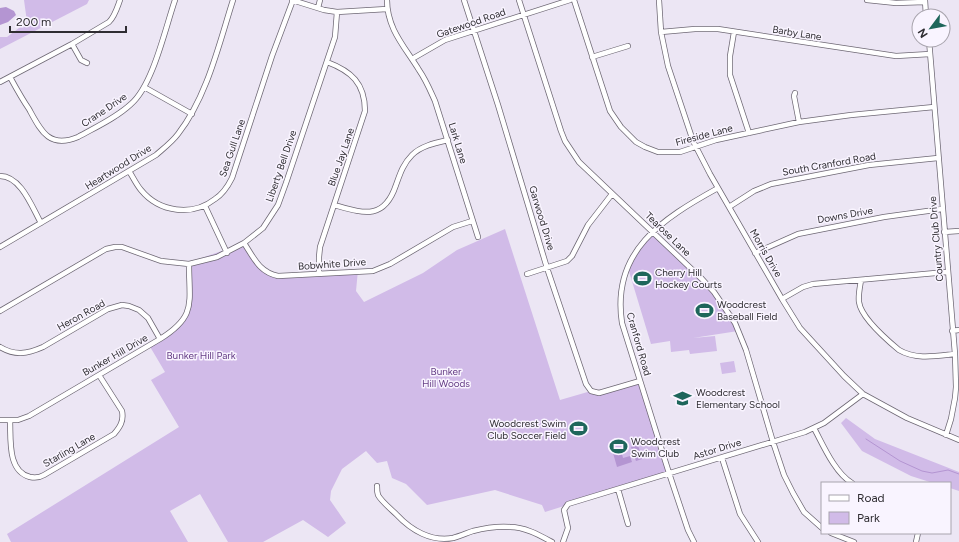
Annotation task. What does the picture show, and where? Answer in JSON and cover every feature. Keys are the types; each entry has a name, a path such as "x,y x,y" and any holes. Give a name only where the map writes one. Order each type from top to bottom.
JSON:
{"street":[{"path":"0,82 72,44 108,22 112,19 120,0"},
{"name":"Crane Drive","path":"10,77 41,130 50,138 63,141 78,137 132,104 152,72 175,0"},
{"name":"Heartwood Drive","path":"0,247 156,155 172,141 192,114 212,66 233,0"},
{"path":"293,0 337,12 387,9"},
{"name":"Sea Gull Lane","path":"130,171 140,189 151,199 164,207 180,211 194,210 205,206 216,199 232,178 272,56 293,0"},
{"path":"318,8 320,0"},
{"path":"387,0 387,9 394,32 412,59"},
{"name":"Garwood Drive","path":"464,0 547,268 585,383 593,392 601,393 640,381"},
{"name":"Tearose Lane","path":"519,0 565,141 579,162 653,231 714,292 735,323 746,350 784,475 804,512 821,527"},
{"name":"Gatewood Road","path":"412,59 445,40 570,0"},
{"name":"Fireside Lane","path":"574,0 610,111 621,127 636,142 658,152 680,152 696,148 716,140 799,122 851,115 934,107"},
{"name":"Morris Drive","path":"659,0 661,32 668,66 696,148 755,253 800,328 844,376 864,394 907,418 959,440"},
{"path":"867,0 896,3 925,1"},
{"name":"Liberty Bell Drive","path":"0,311 106,249 115,247 127,248 139,254 161,261 189,264 227,253 244,243 263,228 278,205 286,183 311,105 327,62 334,37 337,12"},
{"name":"Barby Lane","path":"661,32 695,29 718,29 896,56 930,54"},
{"path":"734,32 730,56 730,75 750,133"},
{"path":"72,44 81,60 87,63"},
{"path":"592,57 628,46"},
{"name":"Country Club Drive","path":"930,48 955,354 955,398 946,435"},
{"name":"Lark Lane","path":"412,59 428,85 448,140 478,237"},
{"name":"Blue Jay Lane","path":"320,274 320,247 357,139 365,111 362,90 356,80 344,70 327,62"},
{"path":"144,87 192,114"},
{"path":"795,93 794,96 799,122"},
{"path":"334,204 366,212 378,209 389,202 401,170 411,156 424,147 448,140"},
{"name":"South Cranford Road","path":"729,207 754,191 771,184 869,165 938,158"},
{"path":"0,176 10,178 22,189 41,223"},
{"name":"Cranford Road","path":"694,542 688,530 669,473 622,323 620,303 621,285 636,251 653,231 674,213 718,188"},
{"path":"527,274 566,261 572,256 588,225 612,194"},
{"path":"205,206 227,253"},
{"name":"Downs Drive","path":"755,253 798,234 877,219 942,209"},
{"name":"Bobwhite Drive","path":"244,243 261,269 267,273 284,277 373,271 390,264 453,227 472,221"},
{"path":"944,232 959,231"},
{"name":"Bunker Hill Drive","path":"0,420 18,420 29,416 178,327 187,314 190,306 189,264"},
{"path":"782,299 803,287 813,284 947,272"},
{"path":"861,280 858,298 862,312 899,350 904,353 918,356 955,354"},
{"name":"Heron Road","path":"0,347 18,354 32,352 108,309 122,305 139,310 148,318 160,339"},
{"path":"952,330 959,330"},
{"name":"Starling Lane","path":"10,420 13,459 18,470 25,475 36,478 44,475 114,434 120,428 123,416 122,411 99,375"},
{"name":"Astor Drive","path":"563,542 568,528 564,511 568,504 722,458 814,428 837,415 864,394"},
{"path":"814,428 838,469 843,476 851,482"},
{"path":"722,458 740,514 758,542"},
{"path":"376,486 378,495 398,516 413,529 425,536 436,539 452,538 490,527 511,527 521,528 552,542"},
{"path":"618,489 628,524"},
{"path":"834,534 854,542"}],"green space":[{"path":"24,0 89,0 87,4 0,49 0,37 7,37 27,22"},
{"path":"505,229 560,400 591,391 596,393 640,381 669,473 545,512 542,505 495,490 427,505 406,484 392,478 387,461 377,463 366,451 342,469 331,491 330,500 346,523 328,537 303,520 263,542 228,542 200,494 170,511 188,542 11,542 7,534 179,427 151,380 165,372 149,345 184,319 191,282 187,263 245,243 263,268 278,276 358,270 356,291 364,302 423,273 457,250"},
{"path":"653,231 714,292 738,331 693,338 715,336 717,351 690,354 689,350 671,352 670,341 651,344 628,268"},
{"path":"734,361 736,372 722,374 720,363"},
{"path":"846,418 875,439 959,472 959,491 951,488 951,482 930,482 911,476 862,451 841,423"}],"shaded area":[{"path":"6,7 14,11 16,15 8,22 0,25 0,8"},
{"path":"638,445 642,459 636,461 631,447"},
{"path":"621,450 623,458 630,456 632,462 617,467 613,453"}],"waterway":[{"path":"866,439 900,461 922,471 932,473 948,470 959,474"}],"place":[{"name":"Cherry Hill Hockey Courts","path":"642,278"},
{"name":"Woodcrest Baseball Field","path":"704,310"},
{"name":"Woodcrest Elementary School","path":"683,398"},
{"name":"Woodcrest Swim Club Soccer Field","path":"579,429"},
{"name":"Woodcrest Swim Club","path":"618,447"}],"park label":[{"name":"Bunker Hill Park","path":"201,355"},
{"name":"Bunker Hill Woods","path":"446,376"}]}
